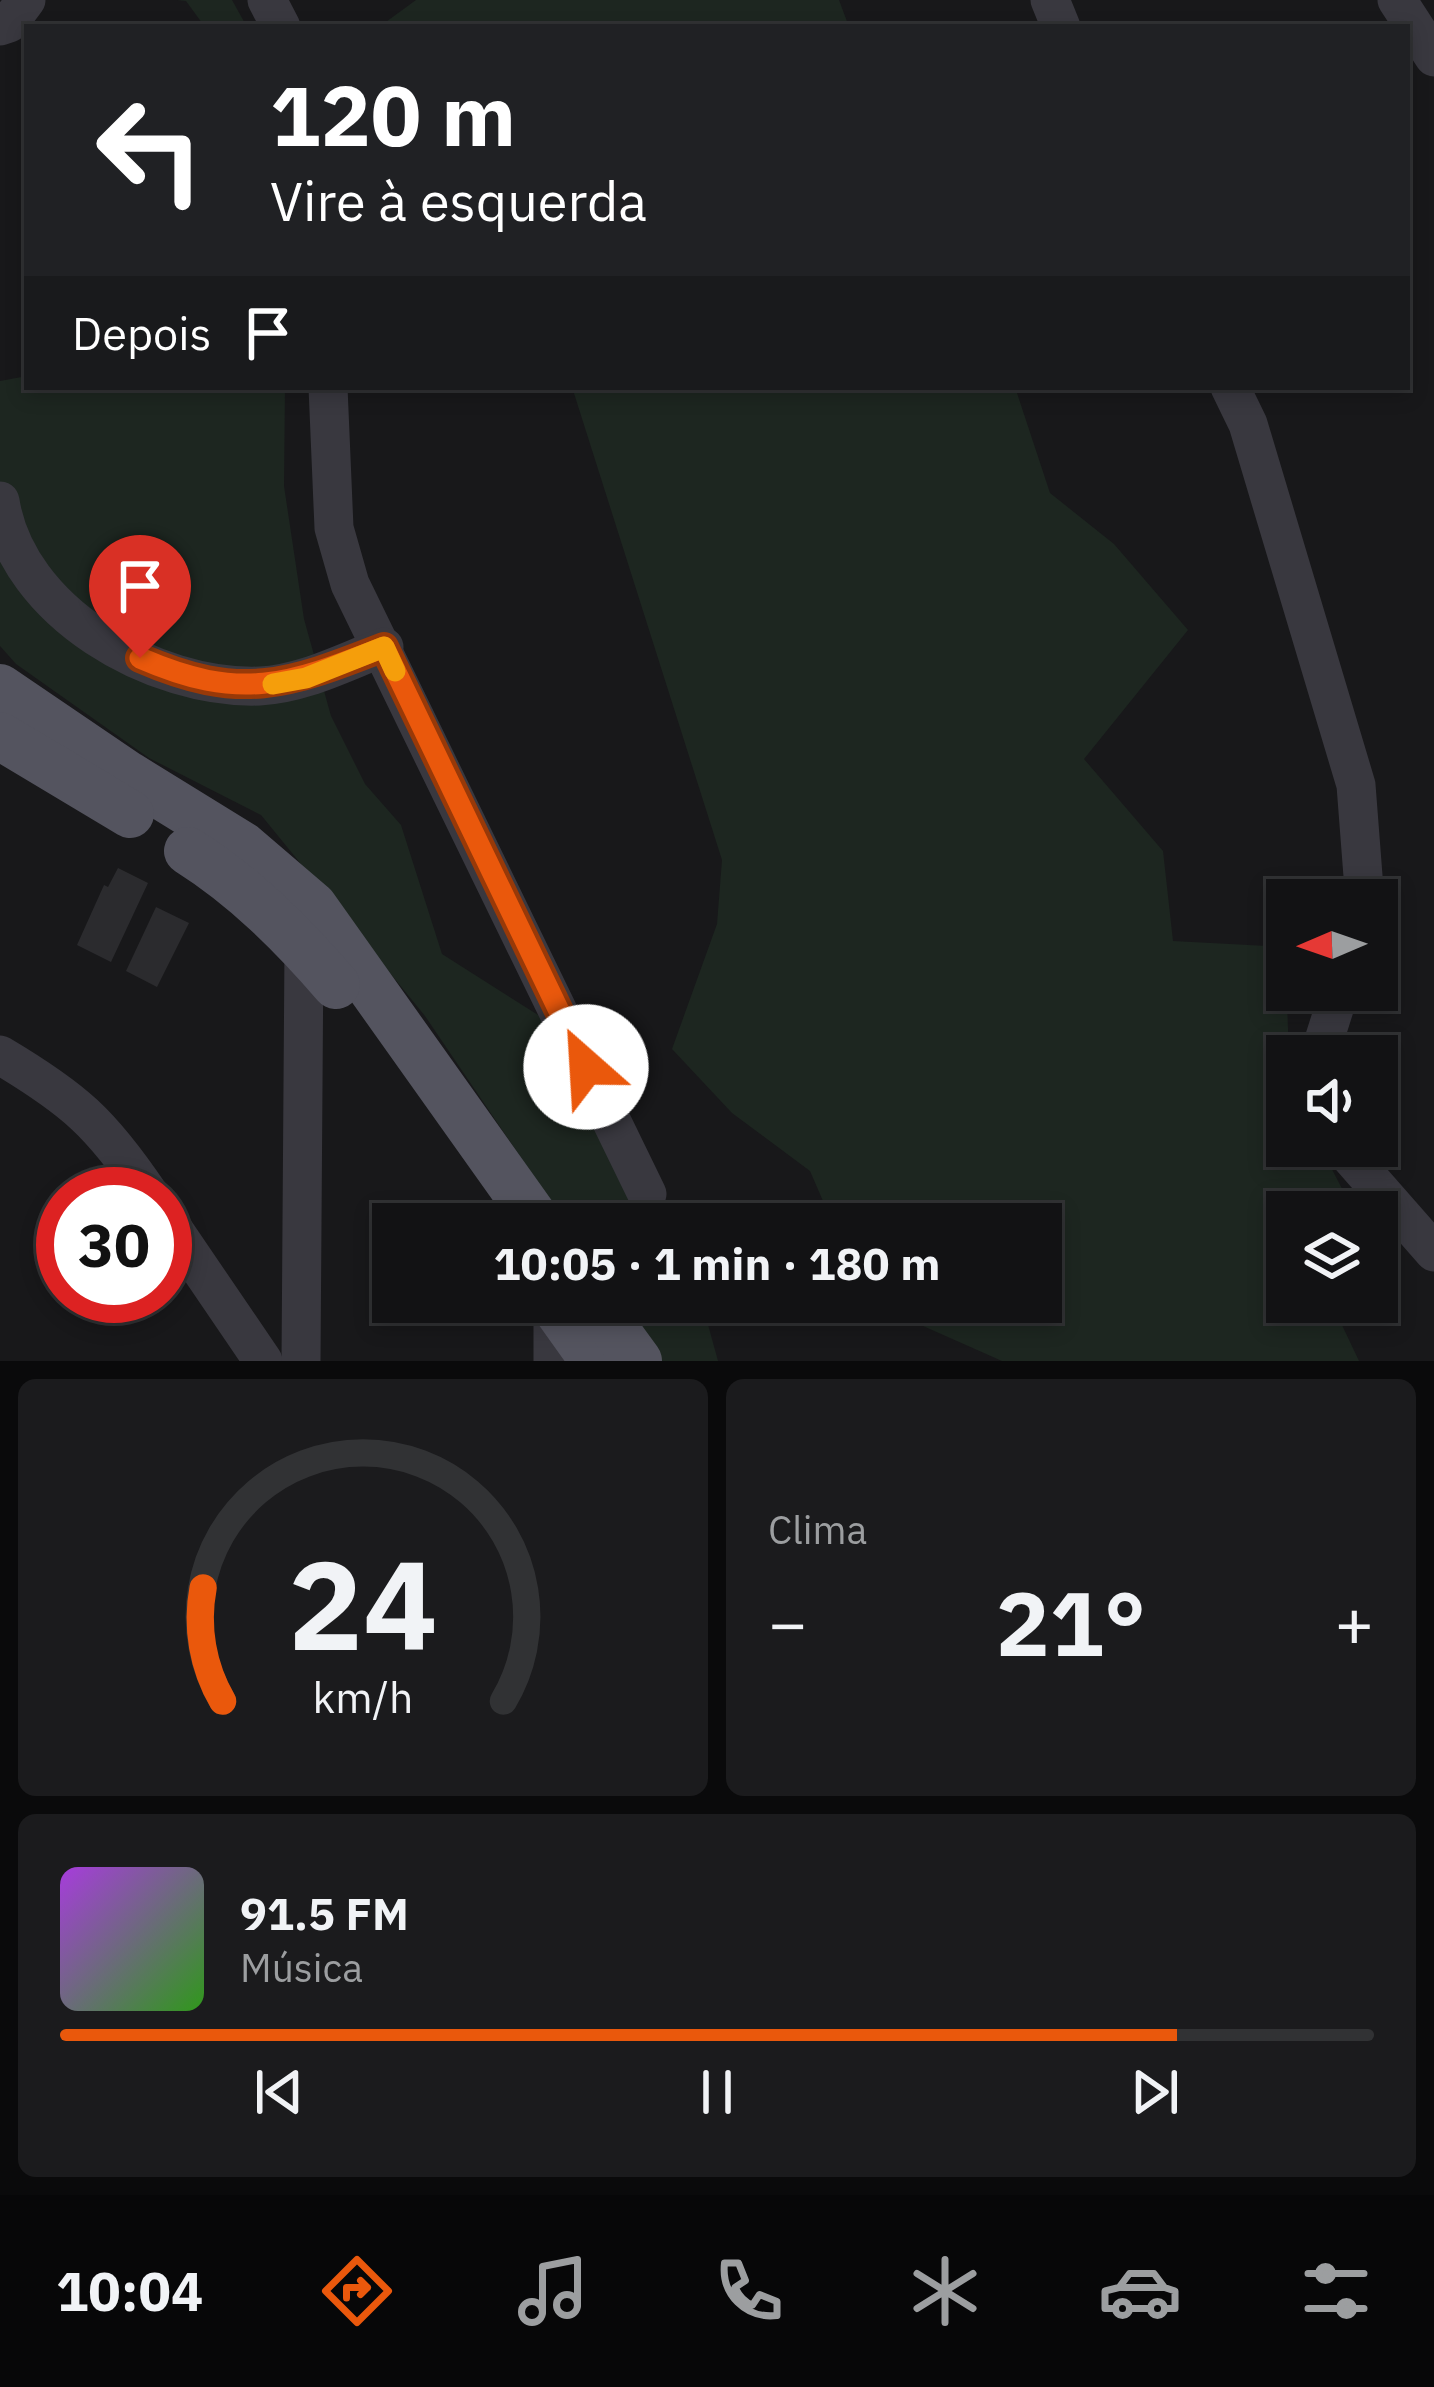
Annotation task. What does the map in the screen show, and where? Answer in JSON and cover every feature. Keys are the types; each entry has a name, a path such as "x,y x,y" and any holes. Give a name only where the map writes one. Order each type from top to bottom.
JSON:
{"main road":[{"path":"0,688 128,776 243,846 313,906 524,1203"},
{"path":"0,736 228,876 304,947 350,1000 485,1203"},
{"path":"568,1323 594,1361"},
{"path":"610,1323 638,1361"}],"street":[{"path":"0,26 9,23 26,0"},
{"path":"1397,0 1434,57"},
{"path":"328,390 334,528 350,584 647,1194"},
{"path":"1231,390 1248,424 1356,785 1363,879"},
{"path":"0,501 4,525 28,572 68,614 112,646 169,670 220,684 262,686 306,678 384,647"},
{"path":"301,1361 304,947"},
{"path":"0,1055 61,1091 110,1137 131,1167"},
{"path":"1359,1167 1434,1252"},
{"path":"192,1257 263,1361"},
{"path":"553,1323 554,1361"}],"shaded area":[{"path":"177,0 232,0 245,24 203,24 186,1"},
{"path":"416,0 839,0 848,24 383,24"},
{"path":"24,377 24,390 285,390 284,486 304,619 331,716 365,784 401,825 442,954 546,1020 644,1203 552,1203 425,1016 261,815 149,758 16,664 0,646 0,381"},
{"path":"573,390 1016,390 1050,493 1114,544 1188,630 1084,759 1163,851 1173,941 1266,946 1266,1011 1287,1011 1288,1035 1266,1035 1266,1167 1331,1167 1343,1191 1266,1191 1266,1323 1341,1323 1359,1361 1002,1361 916,1323 1062,1323 1062,1203 824,1203 810,1171 732,1113 672,1049 717,924 722,860"},
{"path":"633,1323 708,1323 718,1361 659,1361"}],"building":[{"path":"118,868 148,883 111,962 77,945 104,885 108,887"},
{"path":"156,907 189,923 157,987 126,971"}],"slow traffic":[{"path":"273,684 306,678 384,647 395,671"}],"route":[{"path":"140,658 220,684 262,686 306,678 384,647 586,1067"}]}
